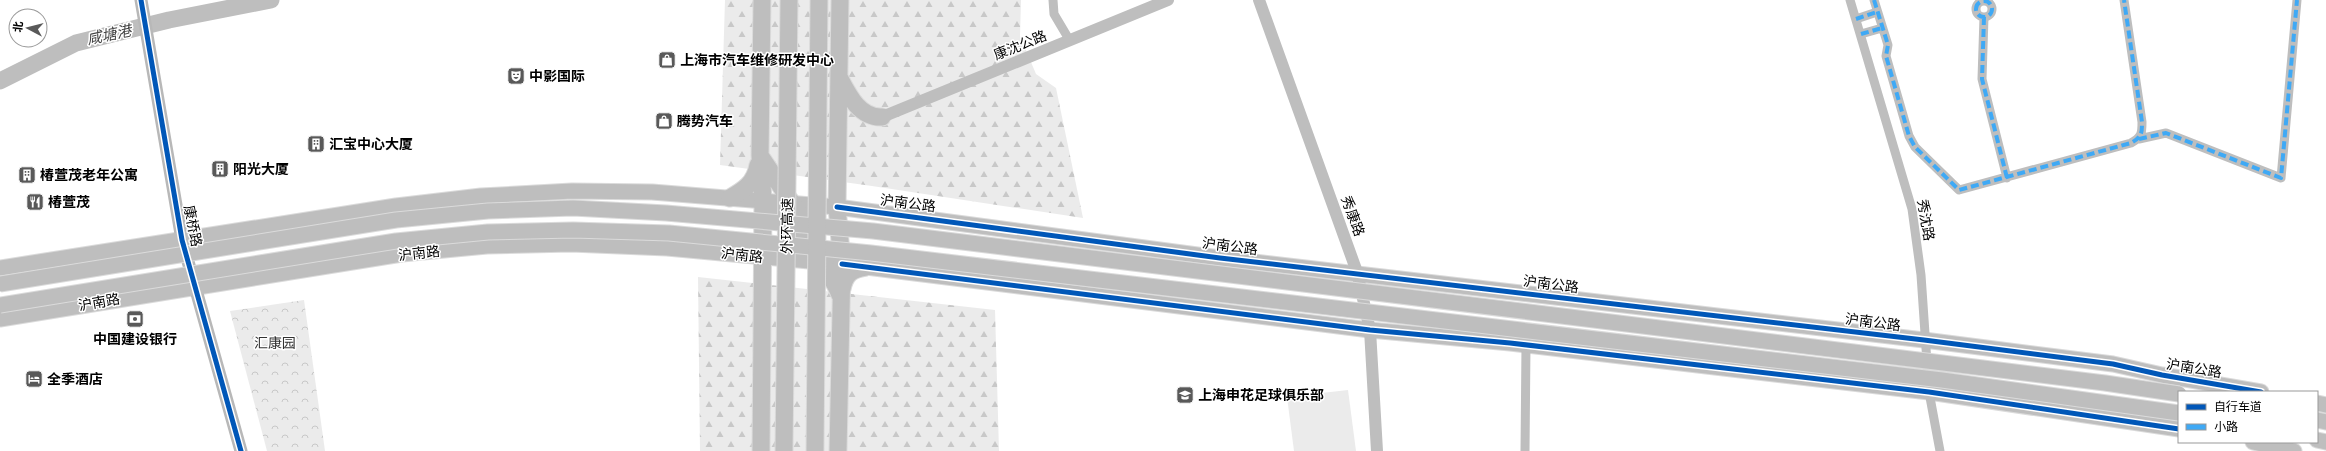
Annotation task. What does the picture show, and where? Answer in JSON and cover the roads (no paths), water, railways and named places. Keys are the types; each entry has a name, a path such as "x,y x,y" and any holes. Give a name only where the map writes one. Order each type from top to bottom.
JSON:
{"highway":[{"name":"外环高速","path":"784,451 789,0"},
{"path":"815,451 819,0"},
{"path":"838,451 840,297 842,264 837,207 840,0"},
{"path":"761,4 760,155 763,200 761,451"},
{"path":"839,77 850,96 859,107 874,118 882,117"},
{"path":"730,198 749,187 757,172 760,155"},
{"path":"760,155 814,235 828,252 842,264"},
{"path":"763,200 779,212 819,262 835,283 840,297"},
{"path":"840,297 846,276 851,271 866,268"}],"main road":[{"name":"康桥路","path":"141,0 182,240 241,451"},
{"path":"0,268 396,206 481,196 594,191 652,192 791,202 837,207"},
{"name":"沪南公路","path":"837,207 989,225 1220,258 1357,272 2113,364 2162,375 2255,391"},
{"path":"0,284 396,220 488,211 574,208 666,213 873,231 2105,383 2178,394"},
{"path":"0,305 396,241 488,232 573,230 669,233 879,254 1791,362 1950,381 2178,413"},
{"name":"沪南路","path":"0,319 194,286 402,254 486,246 571,244 667,248 842,264"},
{"path":"842,264 1370,330 1526,345 1929,392 2178,429"},
{"path":"2258,443 2294,451"}],"street":[{"path":"1056,0 1054,14 1070,41"},
{"name":"康沈公路","path":"882,117 1168,0"},
{"name":"秀康路","path":"1259,0 1357,272 1370,330 1377,451"},
{"name":"秀沈路","path":"1850,0 1912,209 1921,275 1924,340 1929,392 1940,451"},
{"path":"1874,0 1888,45 1886,56 1909,136 1915,147 1959,190 2131,143 2139,139 2166,133 2281,178 2297,0"},
{"path":"2124,0 2142,122 2142,134 2139,139"},
{"path":"1856,19 1877,12"},
{"path":"1984,17 1982,80 2007,178"},
{"path":"1861,34 1882,28"},
{"path":"1525,451 1526,345"}],"waterway":[{"name":"咸塘港","path":"0,81 76,43 169,20 271,0"}],"place":[{"name":"上海市汽车维修研发中心","path":"667,60"},
{"name":"中影国际","path":"516,76"},
{"name":"腾势汽车","path":"664,121"},
{"name":"汇宝中心大厦","path":"316,144"},
{"name":"阳光大厦","path":"220,169"},
{"name":"椿萱茂老年公寓","path":"27,175"},
{"name":"椿萱茂","path":"35,202"},
{"name":"中国建设银行","path":"135,319"},
{"name":"全季酒店","path":"34,379"},
{"name":"上海申花足球俱乐部","path":"1185,395"}],"park label":[{"name":"汇康园","path":"275,343"}]}
